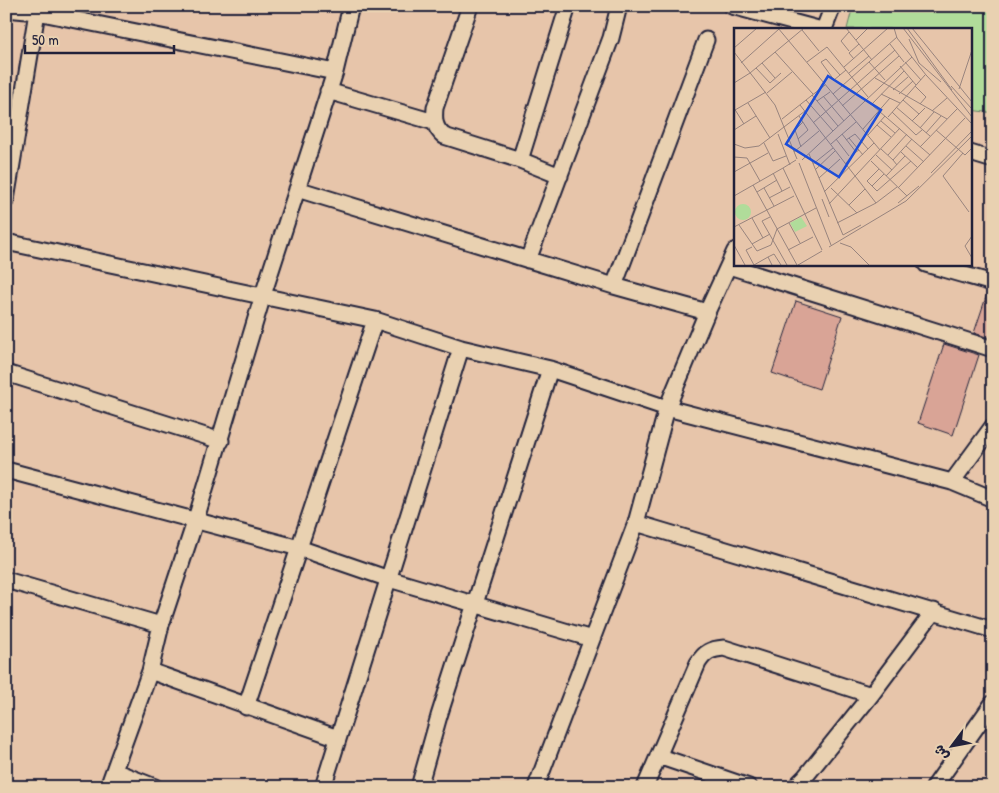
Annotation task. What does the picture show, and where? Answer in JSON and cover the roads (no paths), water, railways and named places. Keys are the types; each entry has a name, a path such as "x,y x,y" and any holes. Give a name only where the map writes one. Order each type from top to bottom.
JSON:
{"street":[{"path":"108,787 150,671 161,625 196,519 263,295 335,72 351,6"},
{"path":"470,6 435,108 434,122 438,130 444,136 520,160 560,176"},
{"path":"520,160 568,6"},
{"path":"528,260 611,38 619,6"},
{"path":"732,6 814,28"},
{"path":"824,28 833,6"},
{"path":"6,9 37,9 335,72"},
{"path":"6,200 11,146 37,9"},
{"path":"614,286 706,40"},
{"path":"328,91 434,122"},
{"path":"972,154 992,159"},
{"path":"297,189 614,286 707,312"},
{"path":"6,242 375,320 461,348 550,369 668,408 952,482 993,499"},
{"path":"536,787 636,523 668,408 707,312 734,253"},
{"path":"930,265 993,283"},
{"path":"729,266 993,349"},
{"path":"246,707 375,320"},
{"path":"323,787 461,348"},
{"path":"419,787 439,716 550,369"},
{"path":"6,372 220,441"},
{"path":"952,482 993,426"},
{"path":"6,470 196,519 299,548 388,579 475,603 592,639"},
{"path":"636,523 993,630"},
{"path":"6,580 161,625"},
{"path":"796,787 871,695 934,611"},
{"path":"645,787 698,663 704,654 710,650 724,648 871,695"},
{"path":"150,671 246,707 338,738"},
{"path":"934,787 993,703"},
{"path":"658,756 749,787"},
{"path":"114,771 155,787"}]}
